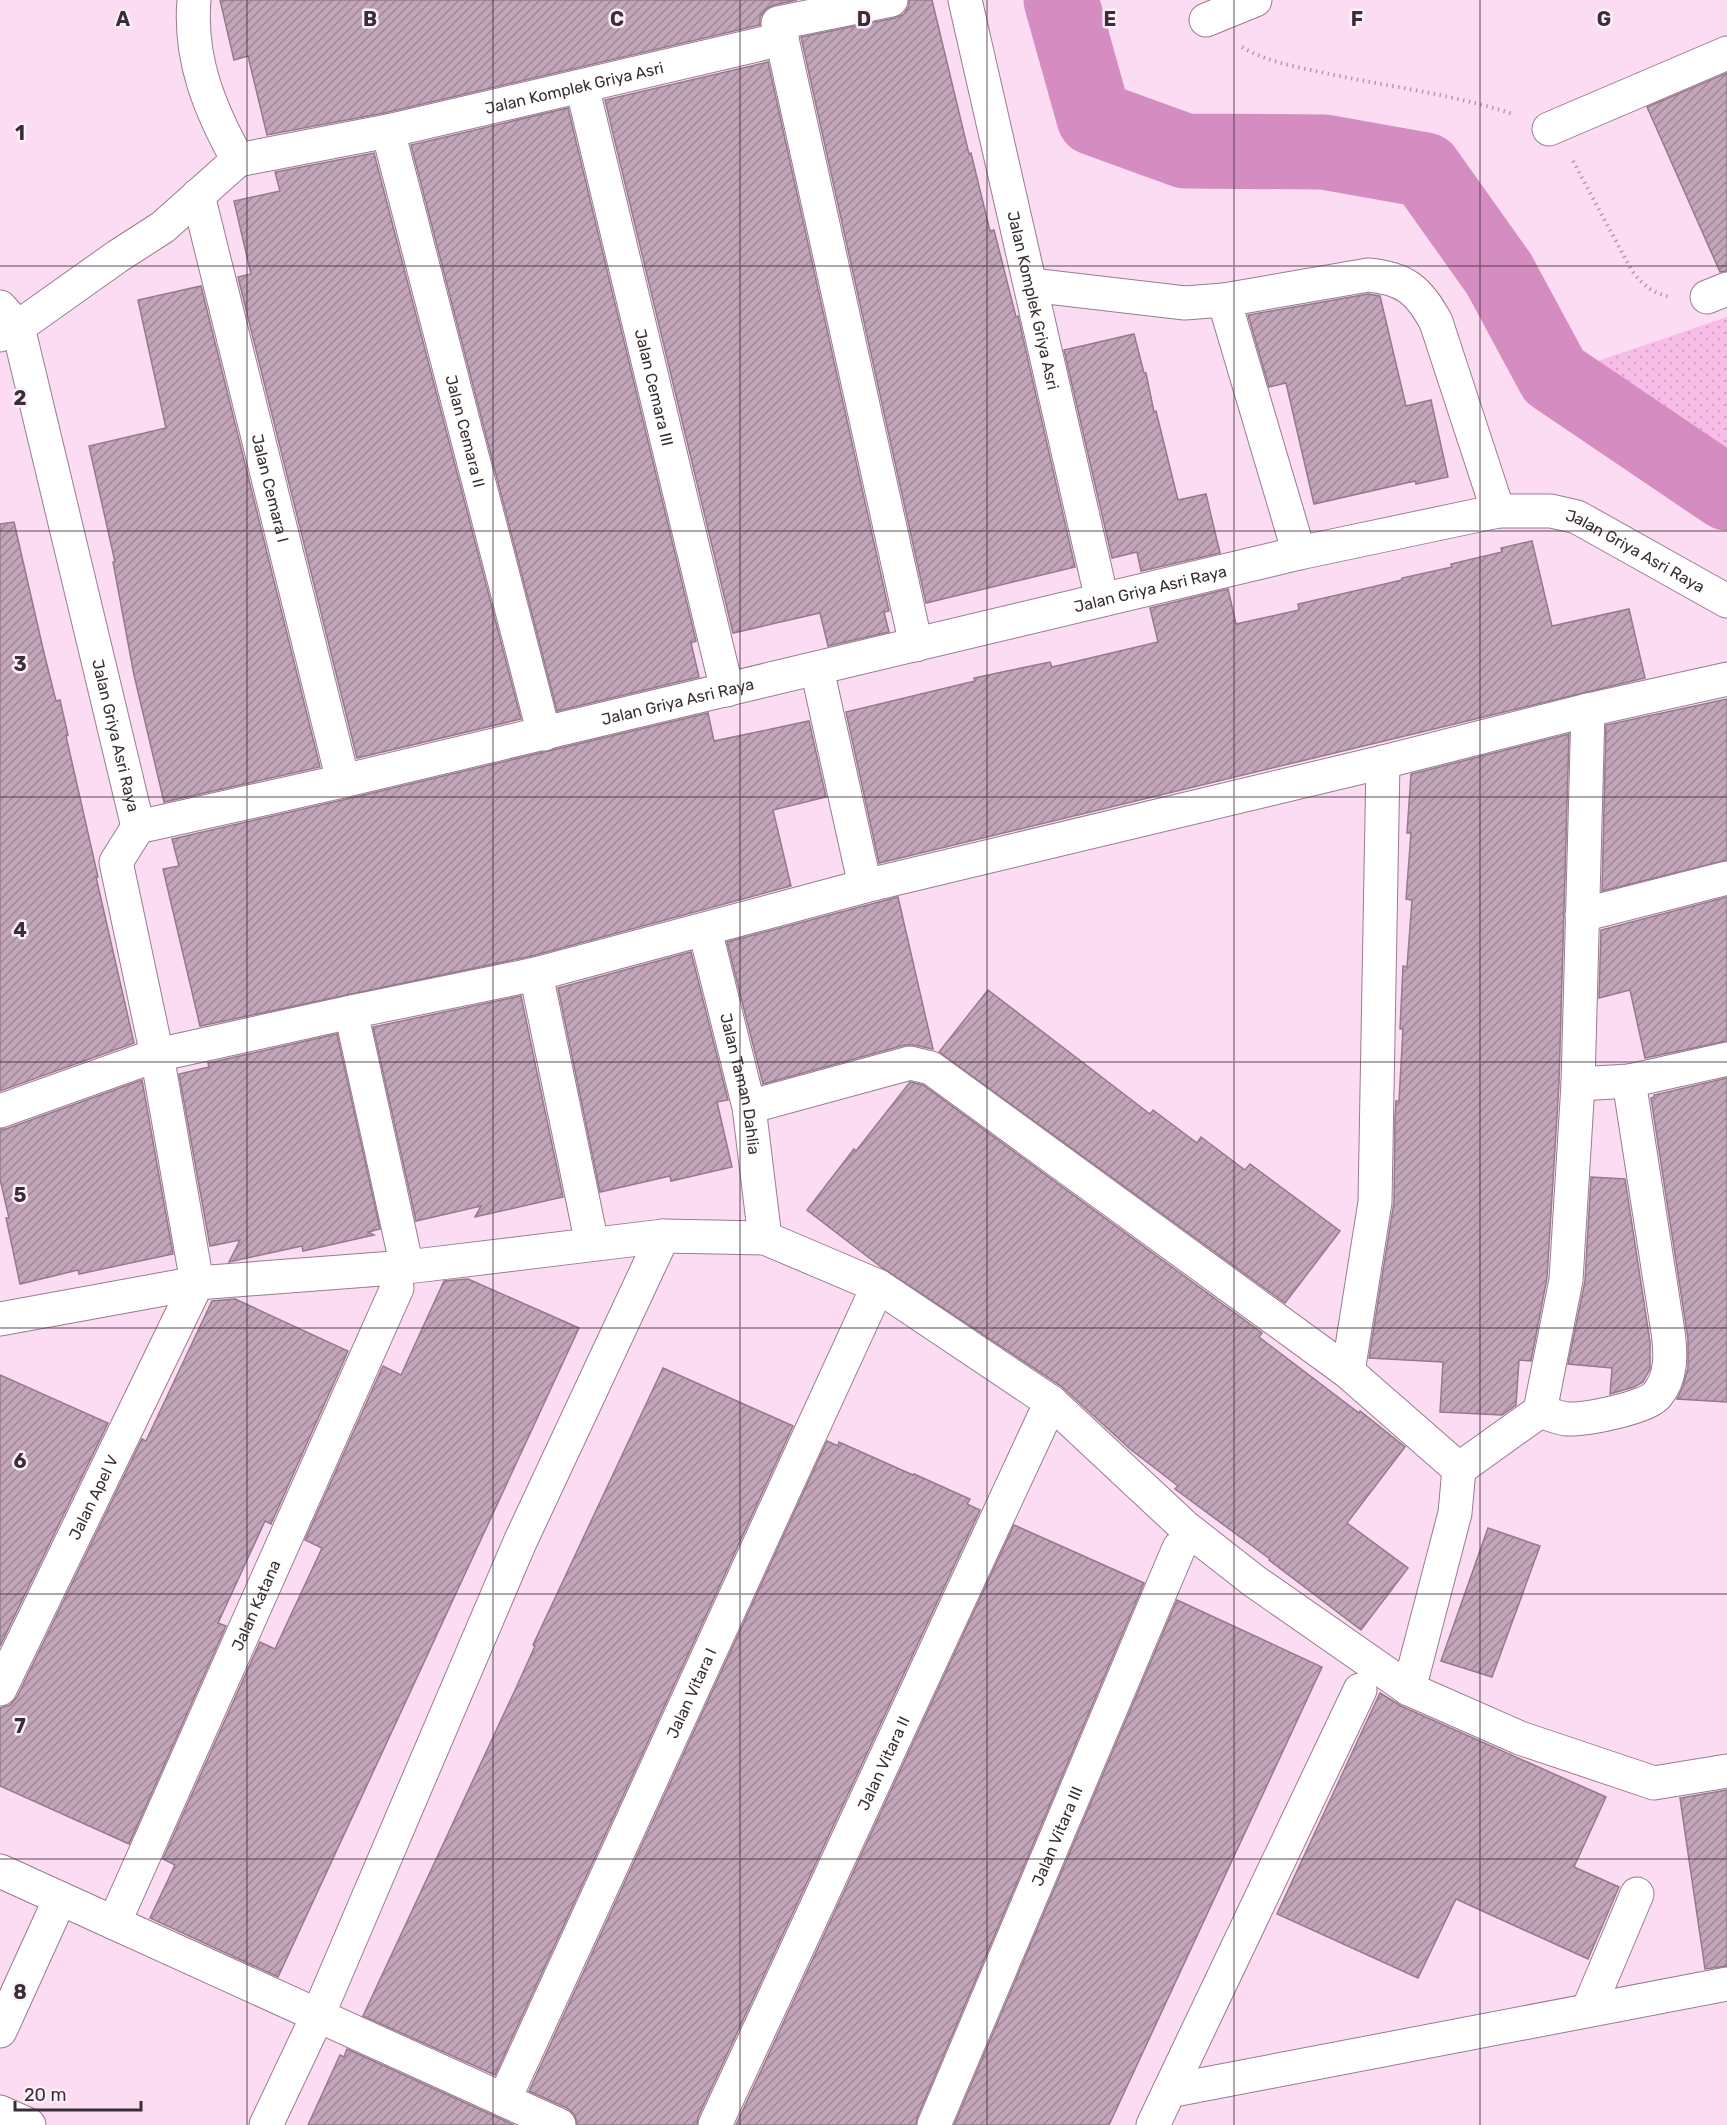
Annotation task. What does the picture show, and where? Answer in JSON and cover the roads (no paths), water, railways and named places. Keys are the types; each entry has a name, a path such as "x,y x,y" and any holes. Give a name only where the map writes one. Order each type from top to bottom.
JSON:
{"street":[{"path":"6,323 163,227 238,160 220,128 204,88 192,24 194,0"},
{"path":"891,0 778,23 916,645"},
{"name":"Jalan Komplek Griya Asri","path":"965,0 1102,600"},
{"path":"1206,20 1255,0"},
{"name":"Jalan Komplek Griya Asri","path":"238,160 388,131 782,39"},
{"path":"1549,129 1727,53"},
{"name":"Jalan Cemara III","path":"582,86 727,690"},
{"name":"Jalan Cemara II","path":"388,131 544,734"},
{"name":"Jalan Cemara I","path":"198,195 343,781"},
{"path":"1031,285 1185,303 1224,300 1368,275 1386,276 1398,280 1408,286 1428,308 1436,322 1498,511"},
{"path":"1224,300 1299,553"},
{"name":"Jalan Griya Asri Raya","path":"6,323 138,827 544,734 1299,553 1498,511 1551,511 1577,516 1727,601"},
{"path":"817,669 865,886"},
{"path":"0,1111 157,1055 536,974 865,886 1383,762 1588,710 1727,679"},
{"path":"1409,1689 1455,1513 1459,1469 1540,1411 1566,1280 1578,1084 1588,710"},
{"path":"1348,1372 1375,1202 1383,762"},
{"path":"138,827 116,862 157,1055 192,1294"},
{"path":"1582,915 1727,878"},
{"name":"Jalan Taman Dahlia","path":"705,930 749,1107 765,1238"},
{"path":"536,974 592,1244"},
{"path":"351,1012 402,1278"},
{"path":"1578,1084 1629,1081 1727,1059"},
{"path":"749,1107 910,1063 931,1068 1348,1372 1459,1469"},
{"path":"1540,1411 1568,1419 1624,1411 1645,1404 1656,1396 1670,1368 1668,1332 1629,1081"},
{"path":"267,2125 318,2015 520,1542 663,1236"},
{"path":"0,1319 192,1294 402,1278 592,1244 663,1236 765,1238 878,1286 1051,1402 1185,1527 1254,1581 1409,1689 1520,1738 1654,1783 1727,1771"},
{"name":"Jalan Katana","path":"114,1923 402,1278"},
{"name":"Jalan Vitara I","path":"504,2100 878,1286"},
{"name":"Jalan Apel V","path":"0,1689 192,1294"},
{"name":"Jalan Vitara II","path":"715,2125 1051,1402"},
{"name":"Jalan Vitara III","path":"934,2125 1179,1548"},
{"path":"1153,2125 1360,1690"},
{"path":"0,1871 560,2125"},
{"path":"1588,2010 1637,1894"},
{"path":"0,2031 60,1899"},
{"path":"1169,2091 1727,1984"},
{"path":"0,2112 29,2125"}],"waterway":[{"path":"1061,0 1094,118 1185,151 1324,152 1425,170 1499,274 1554,376 1727,493"}]}
